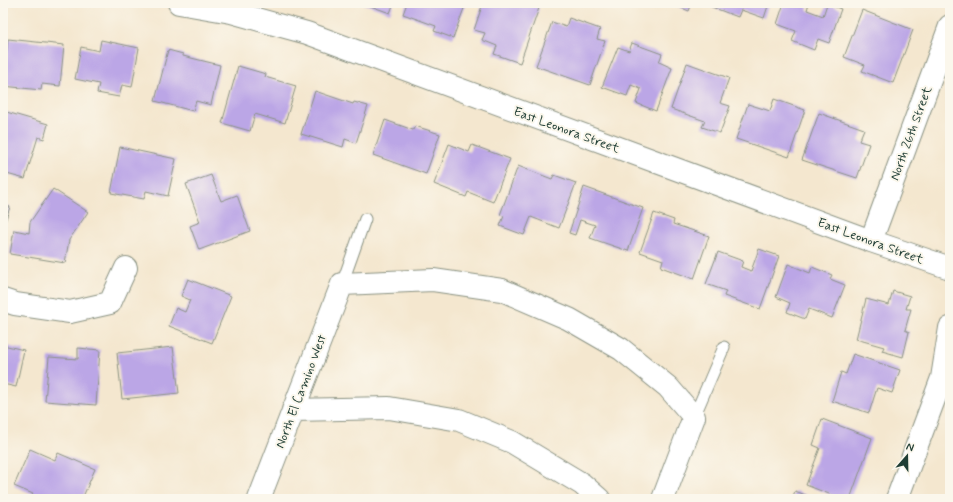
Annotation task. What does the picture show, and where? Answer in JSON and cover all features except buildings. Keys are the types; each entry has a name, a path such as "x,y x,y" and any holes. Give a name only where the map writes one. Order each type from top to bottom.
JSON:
{"street":[{"name":"East Leonora Street","path":"179,3 232,8 307,33 871,241 950,268"},
{"name":"North 26th Street","path":"871,241 950,26"},
{"path":"3,300 15,304 70,312 110,303 126,268"},
{"path":"342,284 434,280 502,290 569,319 621,348 668,387 694,417 664,499"},
{"name":"North El Camino West","path":"258,499 342,284"},
{"path":"897,499 942,378 950,328"},
{"path":"293,410 389,408 459,420 512,442 582,484 599,499"}],"lane":[{"path":"342,284 365,219"},
{"path":"694,417 724,347"}]}
